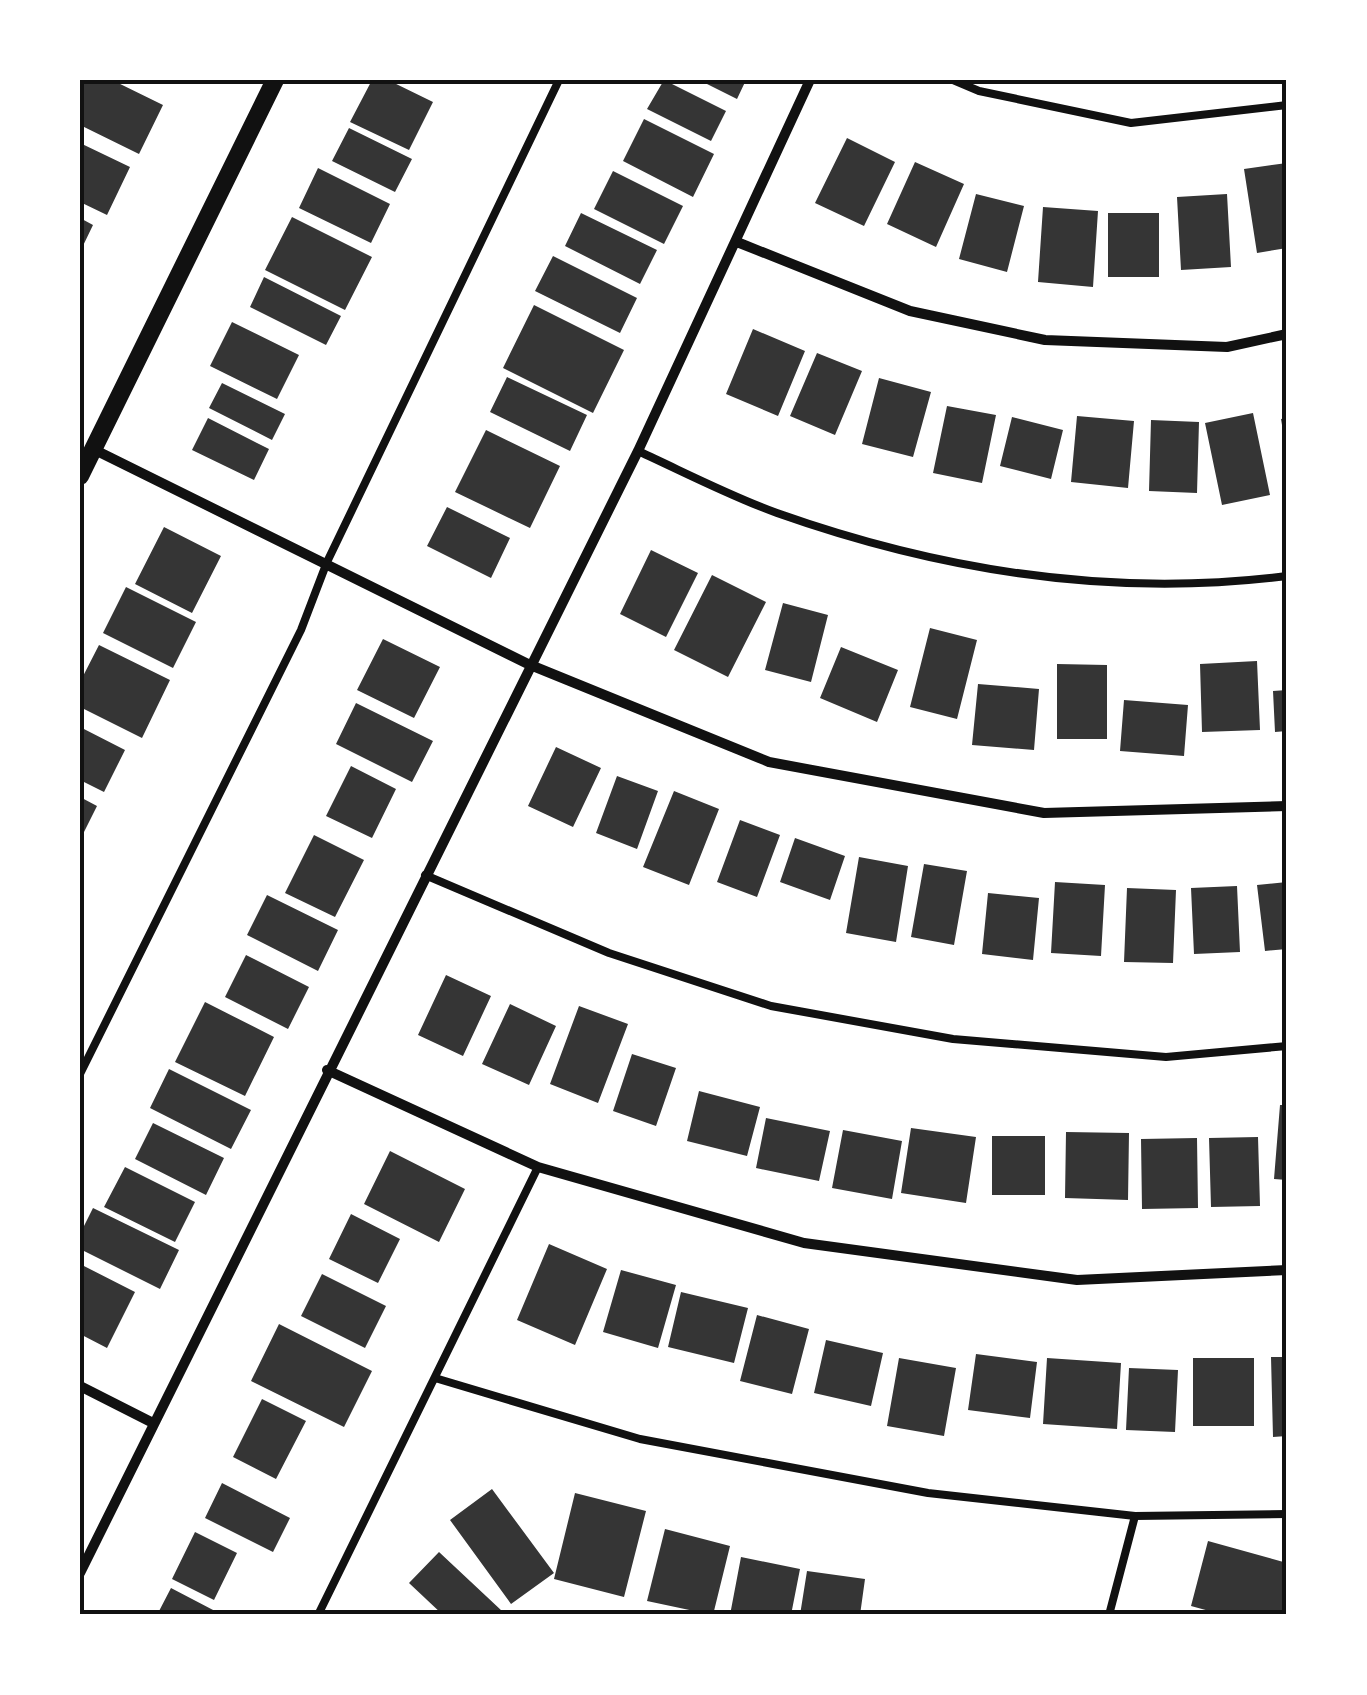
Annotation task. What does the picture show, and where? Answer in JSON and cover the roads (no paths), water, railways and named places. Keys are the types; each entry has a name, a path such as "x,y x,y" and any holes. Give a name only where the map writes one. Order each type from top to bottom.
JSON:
{"street":[{"path":"80,476 274,80"},
{"path":"80,1573 528,664 638,451 810,80"},
{"path":"737,242 910,311 1044,340 1227,347 1287,334"},
{"path":"93,449 528,664 769,762 1044,813 1287,806"},
{"path":"327,1070 538,1167 804,1243 1077,1280 1287,1270"},
{"path":"80,1386 153,1423"}],"lane":[{"path":"80,1074 302,630 327,562 560,80"},
{"path":"954,80 979,90 1131,124 1287,106"},
{"path":"638,451 775,512 908,554 1052,580 1219,584 1287,576"},
{"path":"425,875 608,953 771,1006 953,1039 1146,1055 1287,1046"},
{"path":"318,1615 538,1167"},
{"path":"435,1378 640,1439 928,1493 1135,1516 1287,1514"},
{"path":"1109,1615 1135,1516"}]}
